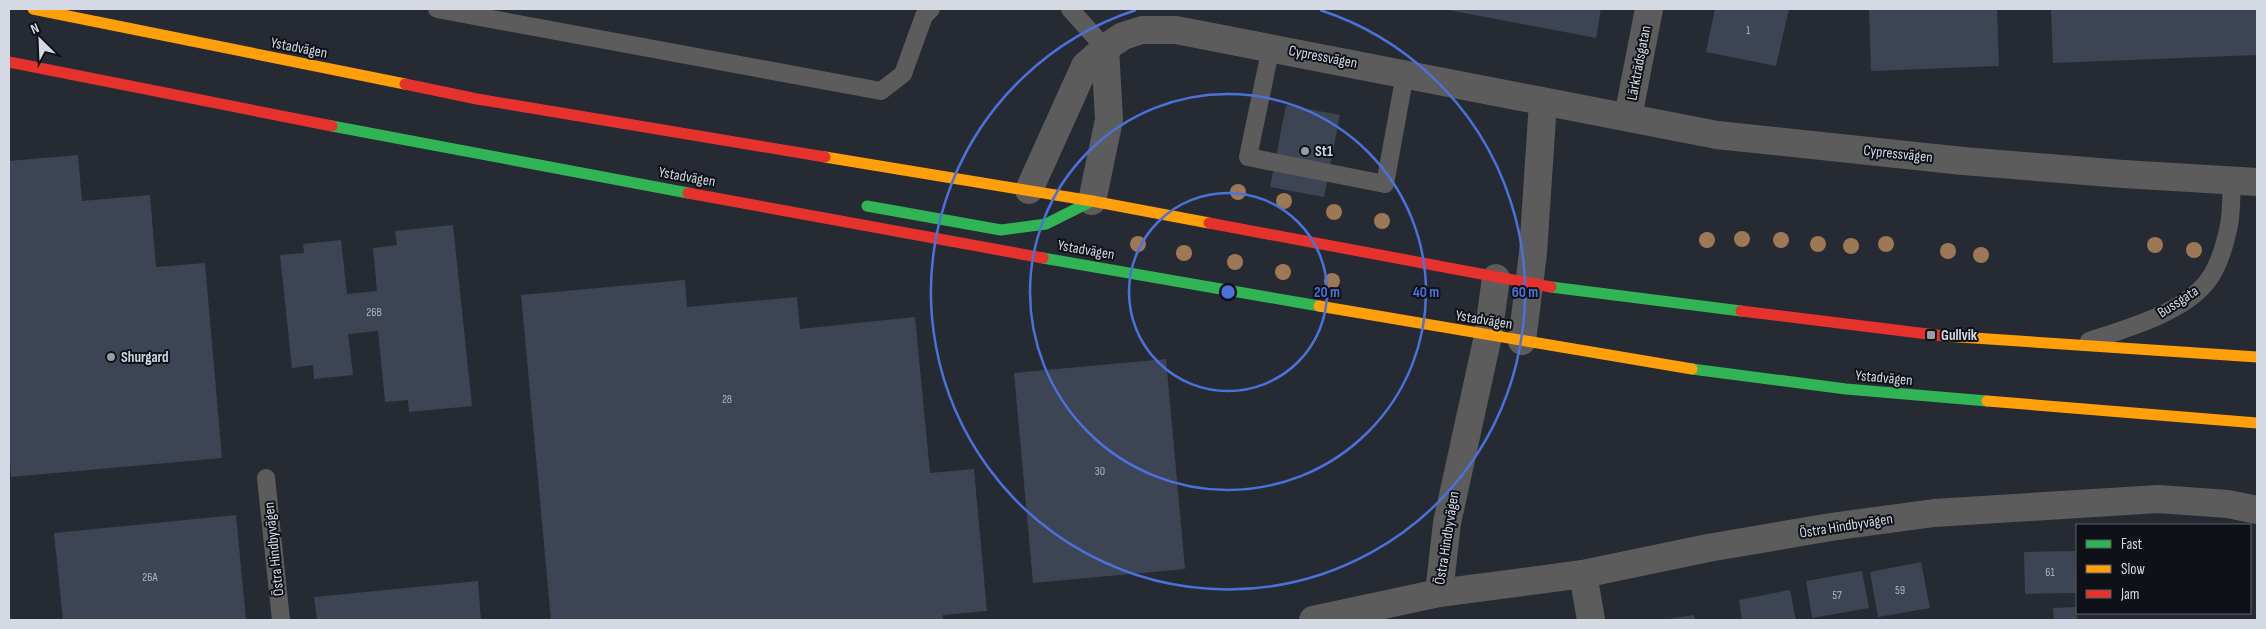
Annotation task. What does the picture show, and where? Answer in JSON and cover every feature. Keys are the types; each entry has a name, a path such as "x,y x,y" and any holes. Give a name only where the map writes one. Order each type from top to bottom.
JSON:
{"main road":[{"name":"Ystadvägen","path":"33,9 477,99 1092,201 1530,284 1931,335 2257,357"},
{"name":"Ystadvägen","path":"9,62 448,148 1063,261 1488,336 1742,377 1846,389 2153,416 2257,423"},
{"name":"Ystadvägen","path":"448,148 584,162"},
{"name":"Ystadvägen","path":"853,203 1001,230 1046,224 1092,201"}],"street":[{"name":"Lärkträdsgatan","path":"1628,117 1649,9"},
{"name":"Cypressvägen","path":"1029,190 1085,66 1123,36 1142,30 1176,30 1271,47 1717,135 1963,161 2123,174 2245,181"},
{"path":"1092,201 1109,120 1106,48"},
{"path":"1522,341 1530,284 1543,102"},
{"name":"Östra Hindbyvägen","path":"1439,593 1447,523 1488,336 1496,278"},
{"name":"Östra Hindbyvägen","path":"1313,620 1439,593 1582,574 1708,548 1831,527 1934,513 2158,499 2228,504 2257,510"},
{"path":"1582,574 1591,620"}],"lane":[{"path":"437,9 881,91 903,74 924,16 931,9"},
{"path":"1070,9 1106,48"},
{"path":"1271,47 1248,157 1385,184 1405,74"},
{"name":"Bussgata","path":"2077,345 2148,321 2181,304 2206,284 2220,257 2245,181"},
{"name":"Östra Hindbyvägen","path":"266,478 282,620"}],"building":[{"path":"1443,9 1601,9 1596,38"},
{"path":"1715,9 1789,9 1776,66 1706,52"},
{"path":"1869,9 1997,9 1999,66 1871,71"},
{"path":"2051,9 2257,9 2257,55 2053,63"},
{"name":"St1","path":"1286,105 1340,115 1324,197 1270,187"},
{"name":"Shurgard","path":"78,155 82,201 150,195 156,267 205,263 222,458 11,477 9,446 9,161"},
{"path":"453,225 472,406 409,412 408,400 385,402 378,331 348,334 353,375 314,379 313,365 292,368 280,255 304,253 303,244 341,240 347,294 377,291 373,248 397,245 395,231"},
{"path":"685,280 687,307 797,297 800,329 915,317 930,473 974,469 987,611 943,615 943,620 551,620 521,295"},
{"path":"1166,359 1185,569 1033,583 1014,373"},
{"path":"236,515 246,620 63,620 54,533"},
{"path":"2075,551 2076,593 2025,594 2024,552"},
{"path":"1921,562 1930,608 1878,617 1870,572"},
{"path":"1862,571 1869,608 1812,618 1806,581"},
{"path":"478,581 481,620 317,620 314,597"},
{"path":"1790,590 1796,620 1742,620 1739,600"},
{"path":"2076,607 2077,620 2054,620 2053,608"},
{"path":"1694,615 1695,620 1668,620 1668,619"}],"traffic: fast":[{"path":"332,126 688,193"},
{"path":"867,206 1001,230 1046,224 1092,201"},
{"path":"1043,258 1319,306"},
{"path":"1551,287 1741,311"},
{"path":"1692,369 1846,389 1987,401"}],"traffic: slow":[{"path":"33,9 405,84"},
{"path":"825,157 1092,201 1209,223"},
{"path":"1319,306 1692,369"},
{"path":"1944,336 2257,357"},
{"path":"1987,401 2257,423"}],"traffic: jam":[{"path":"9,62 332,126"},
{"path":"405,84 477,99 825,157"},
{"path":"688,193 1043,258"},
{"path":"1209,223 1551,287"},
{"path":"1741,311 1944,336"}],"place":[{"name":"St1","path":"1305,151"},
{"name":"Gullvik","path":"1931,335"},
{"name":"Shurgard","path":"111,357"}]}
